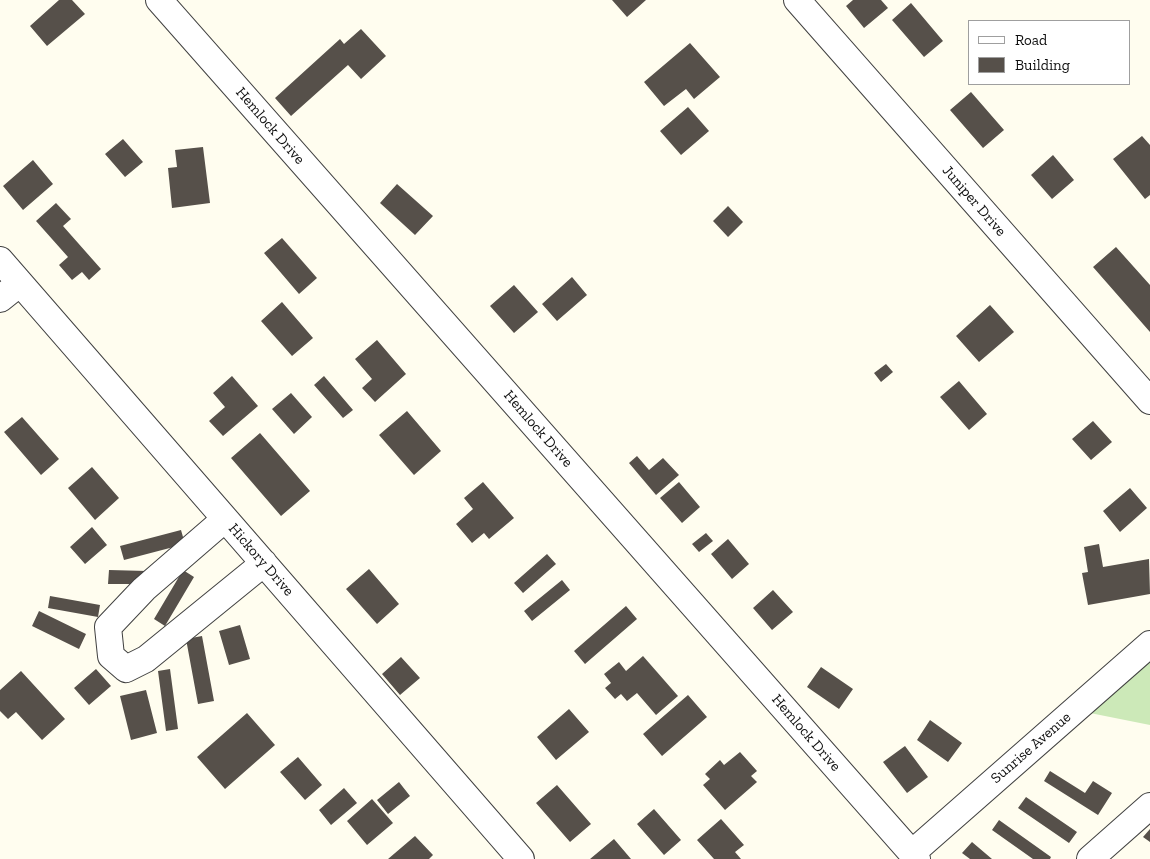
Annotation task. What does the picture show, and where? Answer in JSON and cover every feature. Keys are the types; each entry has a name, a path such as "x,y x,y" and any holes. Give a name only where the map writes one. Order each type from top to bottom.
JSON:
{"street":[{"name":"Hemlock Drive","path":"159,0 915,856"},
{"name":"Juniper Drive","path":"797,0 1150,401"},
{"name":"Hickory Drive","path":"0,260 10,291 225,519 521,859"},
{"path":"225,519 144,588 108,627 111,656 126,669 146,659 264,564"},
{"name":"Sunrise Avenue","path":"915,856 1150,644"},
{"path":"1090,859 1150,806"}],"green space":[{"path":"1150,644 1150,725 1075,710"}],"building":[{"path":"59,0 72,0 85,14 47,46 30,26"},
{"path":"612,0 646,0 627,17"},
{"path":"853,0 881,0 888,8 864,28 846,6"},
{"path":"911,3 943,41 924,57 892,20"},
{"path":"361,29 386,56 361,79 348,65 291,116 275,98 340,39 344,44"},
{"path":"690,43 720,77 694,99 686,89 664,106 644,82"},
{"path":"971,92 1004,130 983,148 950,110"},
{"path":"688,107 709,131 681,155 660,131"},
{"path":"1142,136 1150,145 1150,195 1145,199 1113,159"},
{"path":"123,139 143,162 125,177 105,154"},
{"path":"203,147 210,203 172,208 168,168 177,167 175,150"},
{"path":"1053,155 1074,180 1052,199 1031,175"},
{"path":"33,160 53,184 23,210 3,186"},
{"path":"397,184 433,216 415,235 380,203"},
{"path":"56,203 71,219 63,226 101,269 89,280 82,272 72,280 59,265 68,257 36,221"},
{"path":"728,206 743,222 728,237 713,221"},
{"path":"282,238 317,278 299,294 264,253"},
{"path":"1116,247 1150,285 1150,332 1093,267"},
{"path":"572,277 587,295 557,321 542,304"},
{"path":"514,285 538,312 514,333 490,306"},
{"path":"282,302 313,338 292,356 261,321"},
{"path":"990,305 1014,332 979,362 956,336"},
{"path":"377,340 406,374 375,402 362,388 372,379 355,359"},
{"path":"886,364 893,372 881,382 874,373"},
{"path":"232,376 258,406 223,436 209,421 225,407 213,393"},
{"path":"324,376 353,410 343,418 314,385"},
{"path":"959,381 987,414 969,430 940,397"},
{"path":"291,393 312,417 294,434 272,409"},
{"path":"407,411 441,451 414,475 379,435"},
{"path":"22,417 59,459 41,475 4,432"},
{"path":"1093,421 1112,442 1091,460 1072,439"},
{"path":"260,433 310,491 281,516 231,458"},
{"path":"637,456 649,470 663,458 679,475 656,495 629,463"},
{"path":"92,467 119,498 95,520 68,488"},
{"path":"483,482 514,518 489,539 484,533 472,543 456,524 473,509 464,498"},
{"path":"679,482 700,507 682,523 660,498"},
{"path":"1130,488 1147,508 1120,532 1103,511"},
{"path":"92,527 107,545 85,564 70,547"},
{"path":"181,530 185,544 124,560 120,546"},
{"path":"706,533 713,541 699,552 692,544"},
{"path":"728,539 749,564 732,579 711,554"},
{"path":"1099,544 1103,567 1149,559 1150,594 1088,605 1082,573 1088,572 1084,547"},
{"path":"547,554 556,564 523,593 514,583"},
{"path":"369,569 399,604 377,624 346,589"},
{"path":"109,570 147,571 146,584 108,584"},
{"path":"183,570 194,577 165,626 154,619"},
{"path":"562,580 570,590 532,621 524,611"},
{"path":"773,590 793,612 772,630 753,608"},
{"path":"50,596 100,605 98,617 48,608"},
{"path":"626,606 637,619 585,664 574,651"},
{"path":"39,611 86,634 79,649 32,626"},
{"path":"240,625 250,659 229,665 219,631"},
{"path":"202,636 214,701 198,704 186,639"},
{"path":"643,656 678,696 656,715 637,693 627,701 621,694 615,699 605,688 611,683 604,674 619,662 626,671"},
{"path":"401,657 420,678 400,695 382,674"},
{"path":"821,667 853,689 839,709 807,687"},
{"path":"96,669 111,686 89,705 74,688"},
{"path":"170,669 178,729 166,731 158,671"},
{"path":"21,671 65,719 42,740 16,712 8,719 0,711 0,690"},
{"path":"146,690 157,733 131,740 120,696"},
{"path":"688,695 707,717 662,756 643,734"},
{"path":"569,709 589,732 556,760 537,737"},
{"path":"247,713 275,745 225,789 197,757"},
{"path":"930,720 962,743 948,762 917,740"},
{"path":"905,746 928,777 907,793 883,762"},
{"path":"740,752 757,771 751,776 757,782 725,810 703,785 710,779 705,774 720,760 724,765"},
{"path":"298,757 322,785 305,800 280,772"},
{"path":"1050,771 1085,793 1093,781 1112,793 1098,815 1044,781"},
{"path":"399,782 410,796 388,814 377,800"},
{"path":"557,785 591,824 570,842 536,803"},
{"path":"344,788 357,803 331,825 319,810"},
{"path":"1026,797 1077,832 1069,843 1018,808"},
{"path":"372,799 393,823 367,845 347,821"},
{"path":"654,809 681,840 664,855 637,824"},
{"path":"721,819 744,845 735,852 741,859 714,859 697,840"},
{"path":"999,820 1051,857 1050,859 1033,859 992,830"},
{"path":"1150,829 1150,842 1143,837"},
{"path":"415,836 433,855 429,859 388,859"},
{"path":"614,839 631,859 590,859"},
{"path":"972,842 992,859 970,859 962,853"}]}
